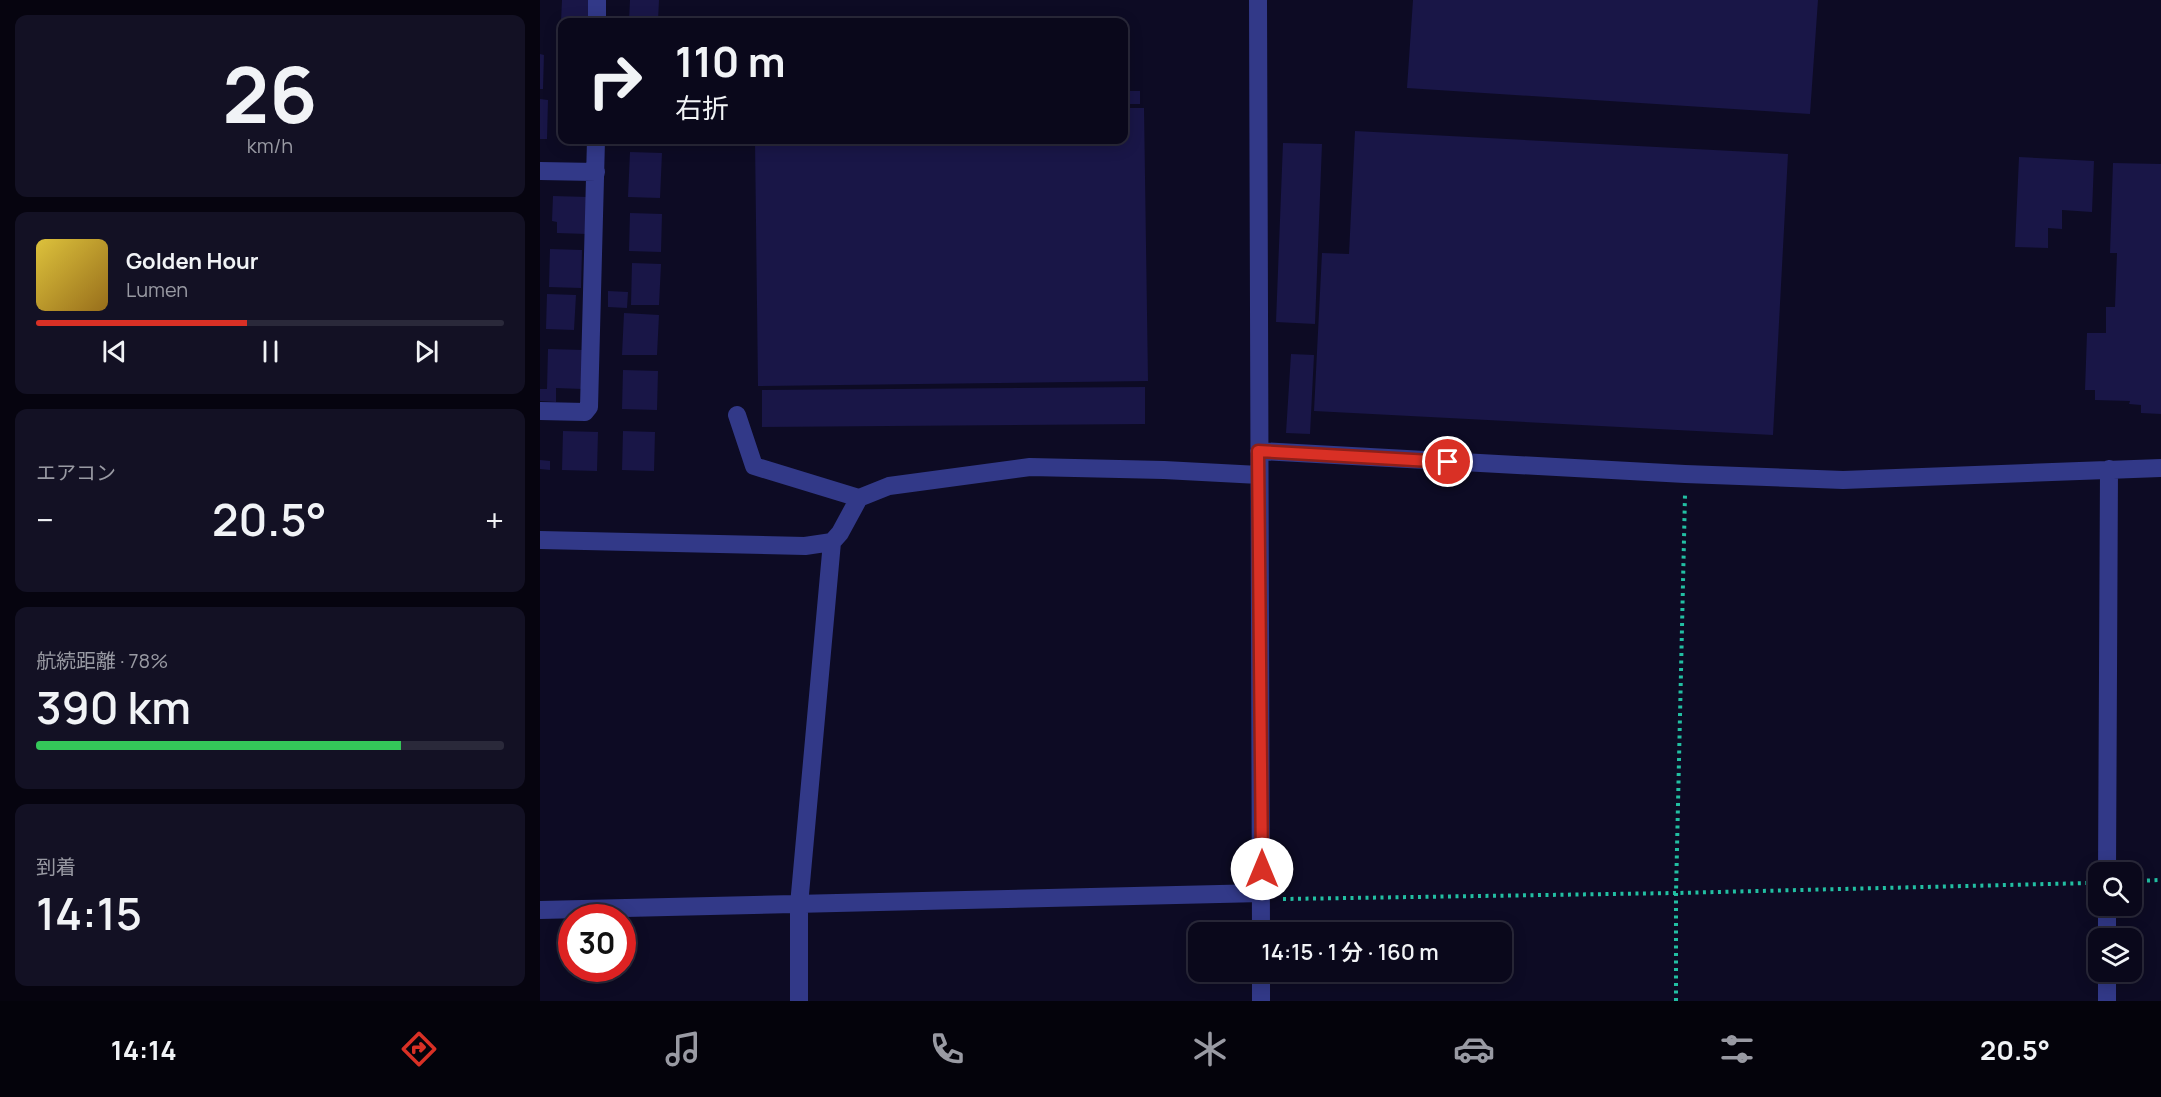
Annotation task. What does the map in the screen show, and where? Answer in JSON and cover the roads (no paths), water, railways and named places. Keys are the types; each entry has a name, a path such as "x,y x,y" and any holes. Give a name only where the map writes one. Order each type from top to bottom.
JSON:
{"street":[{"path":"597,0 597,18"},
{"path":"1258,0 1261,922"},
{"path":"540,411 585,412 589,407 596,144"},
{"path":"540,171 596,171"},
{"path":"737,415 754,466 860,498"},
{"path":"1258,451 1685,474 1843,480 2161,468"},
{"path":"799,1001 799,905 832,542 840,533 860,498 889,486 1030,467 1259,475"},
{"path":"2107,862 2109,469"},
{"path":"540,540 805,546 832,542"},
{"path":"540,553 608,555 618,552 626,543"},
{"path":"540,910 1262,896"},
{"path":"1261,982 1261,1001"},
{"path":"2107,982 2107,1001"}]}
